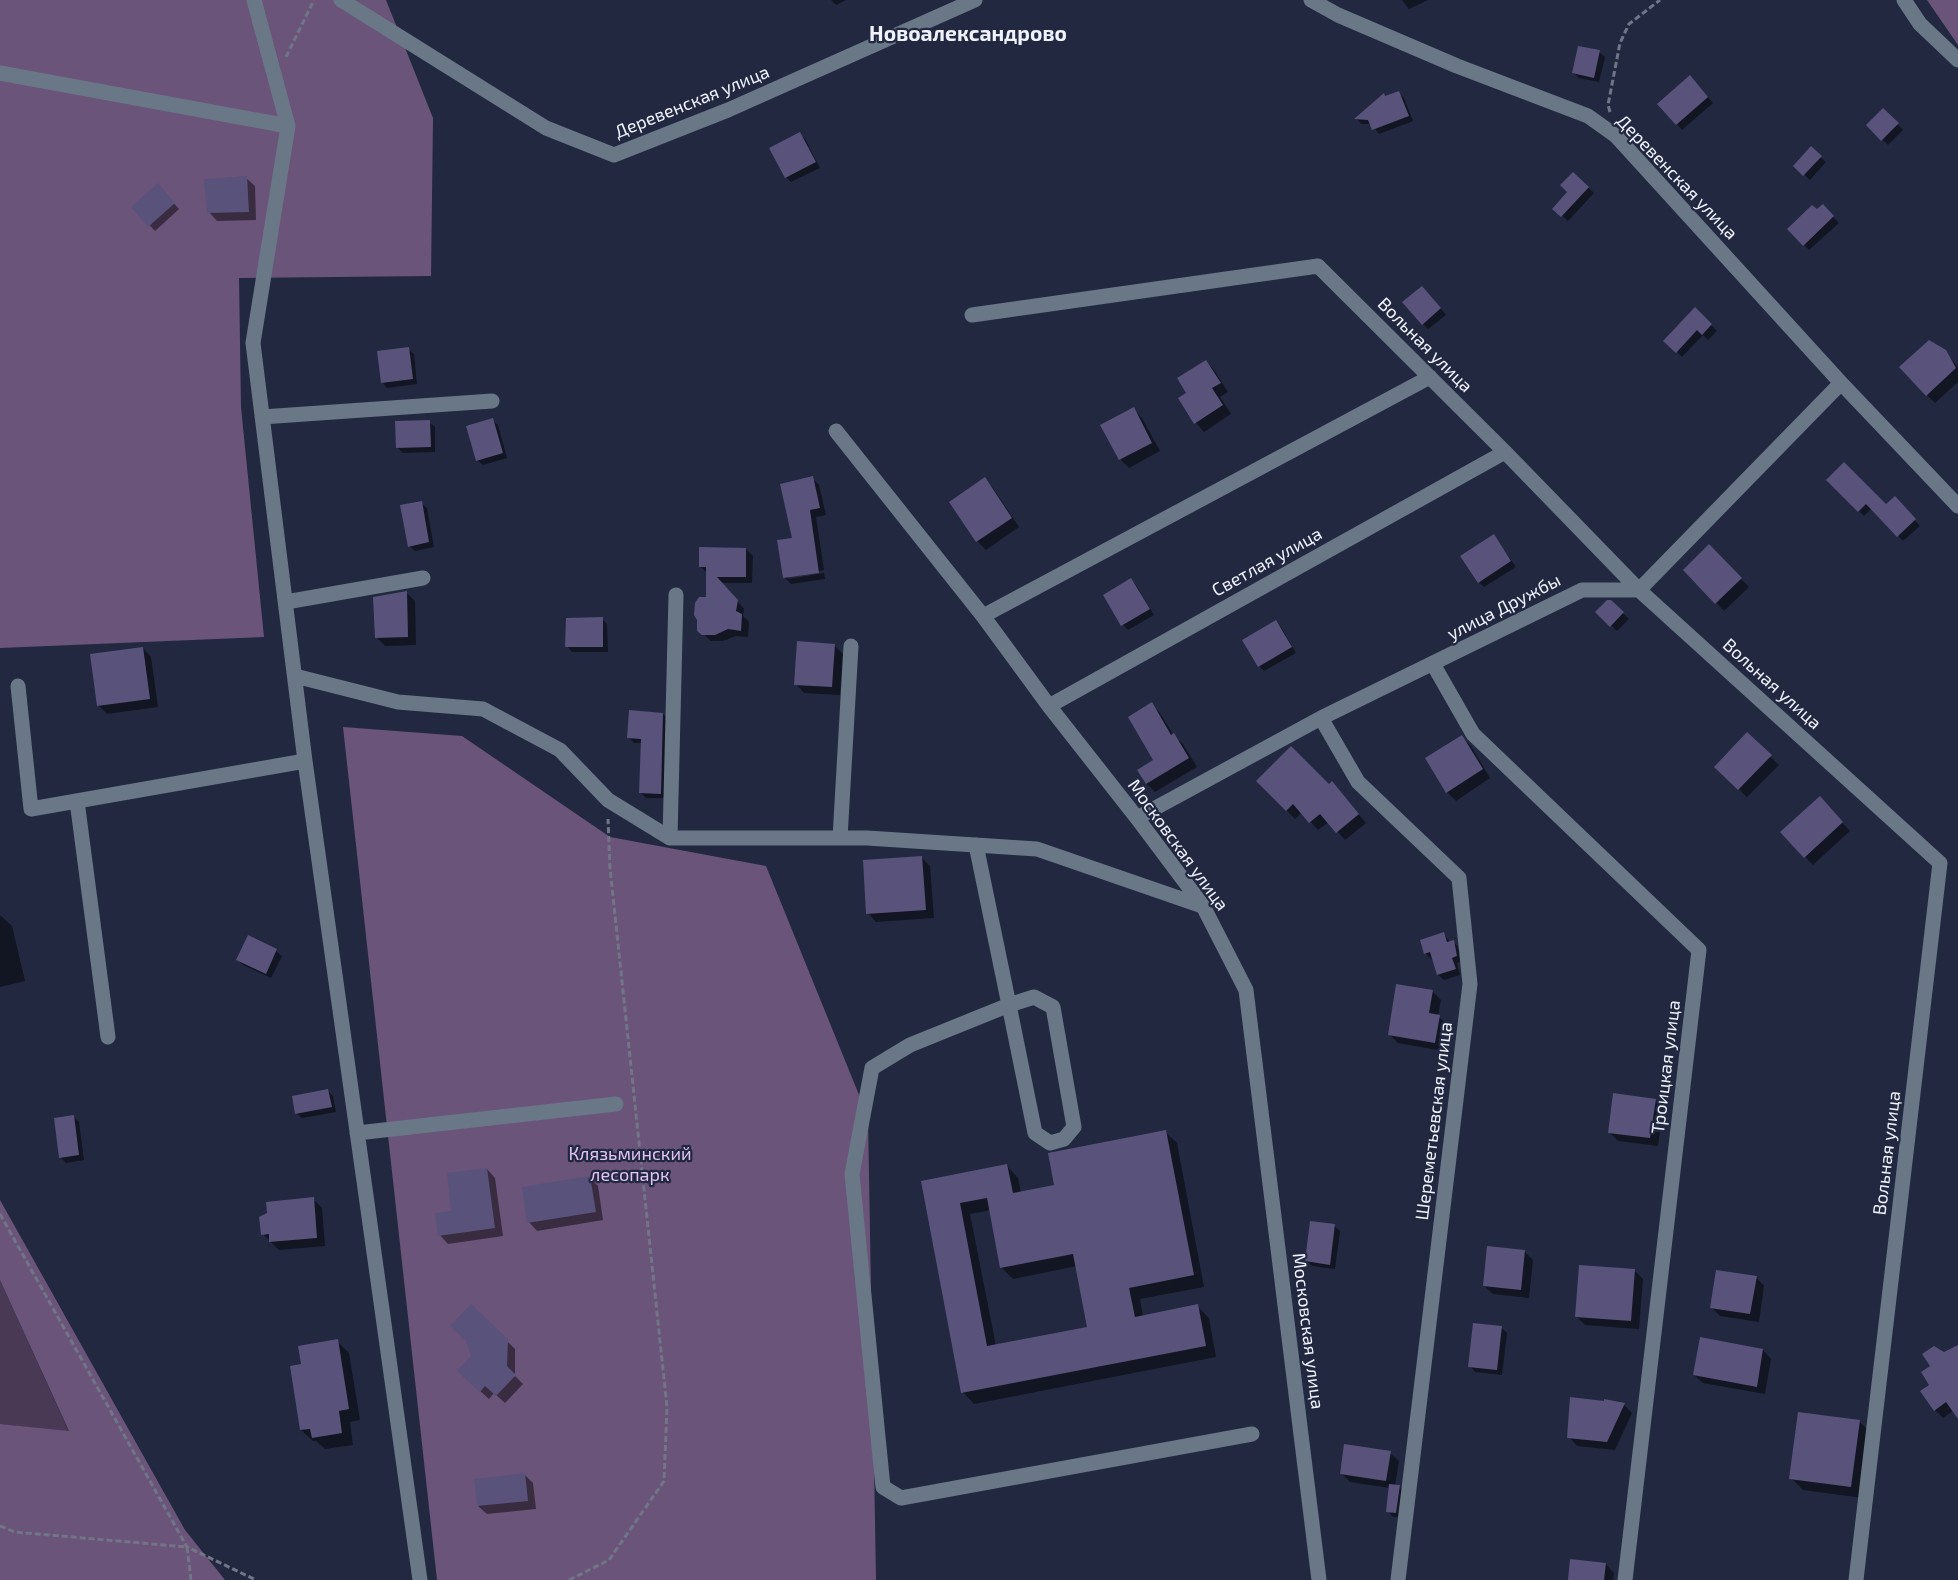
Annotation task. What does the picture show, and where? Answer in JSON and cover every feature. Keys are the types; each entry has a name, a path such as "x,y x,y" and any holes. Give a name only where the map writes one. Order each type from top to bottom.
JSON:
{"street":[{"path":"254,0 288,126 253,343 305,761 420,1580"},
{"name":"Деревенская улица","path":"340,0 546,128 614,155 728,110 975,0"},
{"name":"Деревенская улица","path":"1311,0 1338,15 1457,66 1588,116 1616,136 1841,383 1958,506"},
{"path":"1904,0 1920,24 1958,60"},
{"path":"0,74 288,126"},
{"name":"Вольная улица","path":"972,315 1318,266 1430,376 1639,590 1940,863 1856,1580"},
{"path":"983,616 1430,376"},
{"path":"1639,590 1841,383"},
{"path":"262,417 492,401"},
{"name":"Московская улица","path":"836,431 983,616 1049,706 1203,906 1246,990 1319,1580"},
{"name":"Светлая улица","path":"1049,706 1505,452"},
{"path":"286,602 423,578"},
{"name":"улица Дружбы","path":"1137,818 1321,718 1582,590 1639,590"},
{"path":"670,838 676,595"},
{"path":"840,838 851,646"},
{"name":"Троицкая улица","path":"1433,664 1473,734 1699,950 1625,1580"},
{"path":"295,675 398,702 483,710 560,750 608,800 670,838 840,838 1037,849 1203,906"},
{"path":"18,686 31,809 305,761"},
{"name":"Шереметьевская улица","path":"1321,718 1358,782 1459,878 1470,984 1398,1580"},
{"path":"77,801 108,1037"},
{"path":"976,845 1009,1005 1035,1133 1050,1143 1064,1139 1074,1127 1053,1007 1034,997 1009,1005 910,1045 872,1068 852,1174 883,1487 901,1498 1252,1434"},
{"path":"357,1133 616,1104"}],"path":[{"path":"275,78 314,0"},
{"path":"1616,136 1608,105 1620,43 1629,24 1660,0"},
{"path":"569,1580 609,1560 664,1482 667,1407 610,868 608,800"},
{"path":"0,1214 187,1547 190,1580"},
{"path":"0,1526 15,1532 187,1547 256,1580"}],"shaded area":[{"path":"0,1280 69,1432 0,1424"}],"green space":[{"path":"0,0 386,0 433,118 431,276 239,278 241,407 264,637 0,648"},
{"path":"1927,0 1958,0 1958,45"},
{"name":"Клязьминский лесопарк","path":"343,727 462,736 610,837 766,866 868,1117 876,1580 437,1580"},
{"path":"0,1200 185,1530 225,1580 0,1580 0,1424 69,1431 0,1280"}],"building":[{"path":"1578,46 1600,50 1594,78 1572,73"},
{"path":"1690,75 1708,97 1676,125 1657,104"},
{"path":"1399,91 1409,116 1372,130 1368,120 1354,119 1384,93 1385,96"},
{"path":"1883,108 1899,123 1881,141 1866,125"},
{"path":"800,132 816,162 785,178 769,148"},
{"path":"1811,146 1822,156 1803,176 1793,166"},
{"path":"1573,172 1589,187 1561,217 1552,209 1567,192 1560,185"},
{"path":"247,176 249,212 207,213 204,179"},
{"path":"158,183 175,203 148,227 131,207"},
{"path":"1823,204 1834,216 1803,246 1787,229 1812,205 1817,209"},
{"path":"1422,286 1441,308 1422,325 1402,302"},
{"path":"1695,307 1712,324 1702,335 1697,330 1676,353 1663,341"},
{"path":"1929,340 1946,350 1956,368 1926,396 1899,367"},
{"path":"409,347 413,379 381,383 377,351"},
{"path":"1206,360 1221,383 1212,388 1223,405 1194,424 1178,398 1186,393 1177,378"},
{"path":"1134,407 1152,443 1119,460 1100,425"},
{"path":"493,418 503,453 476,461 466,426"},
{"path":"430,420 431,447 396,448 395,421"},
{"path":"1844,462 1886,504 1895,496 1916,519 1897,537 1866,504 1858,512 1826,480"},
{"path":"813,476 820,508 810,510 819,573 783,578 777,540 792,538 780,484"},
{"path":"985,477 1012,518 976,542 949,502"},
{"path":"422,501 429,542 408,547 400,505"},
{"path":"1494,534 1511,561 1478,583 1460,556"},
{"path":"1709,544 1742,578 1715,604 1683,570"},
{"path":"699,547 746,548 746,577 717,577 738,600 736,611 742,614 741,631 728,629 715,635 702,635 697,631 697,620 694,615 695,603 699,597 706,597 706,567 699,567"},
{"path":"1131,578 1150,609 1121,626 1103,595"},
{"path":"407,591 408,637 375,638 373,597"},
{"path":"1607,600 1611,600 1624,612 1610,627 1595,612"},
{"path":"603,617 603,647 565,647 566,618"},
{"path":"1276,620 1292,647 1258,667 1242,640"},
{"path":"797,641 835,644 832,687 794,685"},
{"path":"143,647 150,699 97,706 90,654"},
{"path":"1152,702 1171,735 1174,733 1189,758 1146,784 1137,770 1153,760 1128,717"},
{"path":"629,710 663,713 661,794 639,793 641,739 627,738"},
{"path":"1747,732 1772,755 1738,790 1714,767"},
{"path":"1462,735 1483,769 1446,793 1425,758"},
{"path":"1291,746 1329,784 1332,781 1359,814 1336,833 1320,814 1309,823 1293,804 1286,811 1256,781"},
{"path":"1820,796 1843,822 1804,858 1780,832"},
{"path":"922,856 926,910 866,914 863,860"},
{"path":"1444,932 1447,942 1454,940 1457,956 1452,958 1456,969 1437,975 1430,952 1424,954 1420,940"},
{"path":"248,935 277,949 266,974 236,960"},
{"path":"1396,984 1433,990 1429,1013 1440,1015 1435,1043 1388,1035"},
{"path":"328,1089 332,1107 295,1114 292,1096"},
{"path":"1613,1093 1656,1099 1650,1138 1608,1133"},
{"path":"74,1115 79,1155 59,1158 54,1118"},
{"path":"1166,1130 1194,1275 1129,1288 1135,1317 1198,1304 1206,1346 961,1393 921,1181 1007,1164 1013,1193 1054,1185 1048,1153","holes":["987,1198 1000,1268 1073,1254 1087,1327 987,1346 960,1203"]},
{"path":"487,1168 495,1228 438,1236 435,1213 451,1211 447,1173"},
{"path":"590,1176 596,1212 527,1223 522,1187"},
{"path":"314,1197 317,1238 269,1242 269,1234 261,1235 259,1217 267,1213 266,1202"},
{"path":"1310,1221 1335,1224 1330,1265 1305,1261"},
{"path":"1487,1246 1525,1250 1521,1290 1483,1286"},
{"path":"1579,1265 1635,1269 1631,1321 1575,1317"},
{"path":"1716,1270 1757,1276 1750,1314 1710,1308"},
{"path":"471,1304 508,1339 507,1366 516,1375 496,1396 485,1386 480,1392 457,1371 471,1356 466,1341 450,1326"},
{"path":"1473,1323 1502,1326 1497,1370 1468,1367"},
{"path":"1700,1337 1763,1349 1757,1387 1693,1375"},
{"path":"338,1339 349,1409 339,1411 342,1433 312,1438 310,1429 300,1430 290,1366 301,1364 298,1346"},
{"path":"1958,1345 1958,1419 1946,1402 1934,1411 1920,1391 1929,1385 1921,1372 1930,1366 1922,1354 1934,1346 1944,1352"},
{"path":"1570,1397 1625,1403 1607,1442 1567,1438"},
{"path":"1798,1412 1860,1420 1851,1487 1789,1479"},
{"path":"1344,1444 1391,1451 1386,1481 1340,1474"},
{"path":"525,1473 528,1501 477,1506 474,1479"},
{"path":"1389,1484 1400,1485 1396,1513 1386,1512"},
{"path":"1570,1559 1606,1563 1604,1580 1568,1580"}],"district":[{"name":"Новоалександрово","path":"968,34"}]}
